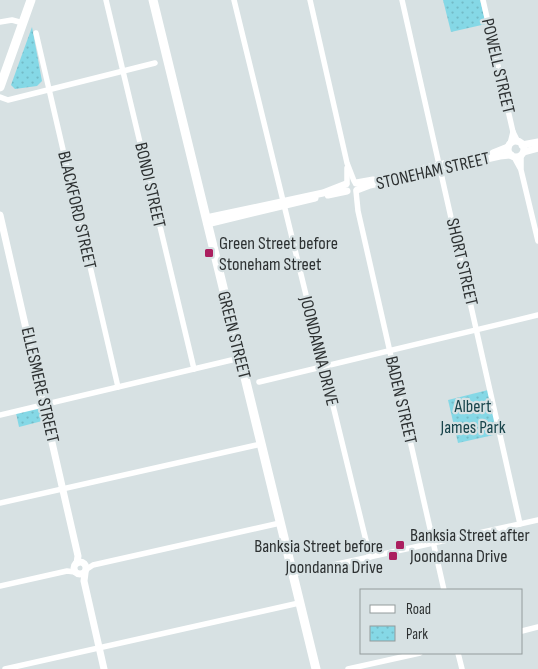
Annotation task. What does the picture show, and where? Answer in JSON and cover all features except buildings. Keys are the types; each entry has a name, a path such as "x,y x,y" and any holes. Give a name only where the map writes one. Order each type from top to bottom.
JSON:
{"main road":[{"path":"0,87 32,0"},
{"name":"GREEN STREET","path":"153,0 316,669"}],"street":[{"name":"BONDI STREET","path":"106,0 194,369"},
{"name":"JOONDANNA DRIVE","path":"234,0 370,557"},
{"name":"BADEN STREET","path":"310,0 444,589"},
{"name":"SHORT STREET","path":"402,0 520,524"},
{"name":"POWELL STREET","path":"483,0 538,241"},
{"path":"0,22 12,20 23,23"},
{"name":"BLACKFORD STREET","path":"36,34 118,387"},
{"path":"0,97 8,100 154,64"},
{"name":"POWELL STREET","path":"513,132 509,146 518,151"},
{"name":"STONEHAM STREET","path":"518,151 538,142"},
{"path":"509,146 518,151"},
{"name":"STONEHAM STREET","path":"440,167 497,152 509,146"},
{"name":"STONEHAM STREET","path":"207,221 351,187 377,179 538,148"},
{"name":"ELLESMERE STREET","path":"0,215 104,669"},
{"path":"259,382 538,315"},
{"path":"0,415 240,358"},
{"path":"0,503 261,444"},
{"path":"292,574 538,520"},
{"path":"0,586 280,524"},
{"path":"5,669 299,603"},
{"path":"523,631 538,628"},
{"path":"348,669 416,654"},
{"path":"458,654 462,669"}],"green space":[{"path":"443,0 480,0 486,24 451,32"},
{"path":"32,27 42,81 37,86 15,89 11,85"},
{"name":"Albert James Park","path":"488,390 498,434 458,443 448,400"},
{"path":"38,408 43,412 46,420 19,427 16,413"}],"place":[{"name":"Green Street before Stoneham Street","path":"209,253"},
{"name":"Banksia Street after Joondanna Drive","path":"400,545"},
{"name":"Banksia Street before Joondanna Drive","path":"393,556"}]}
